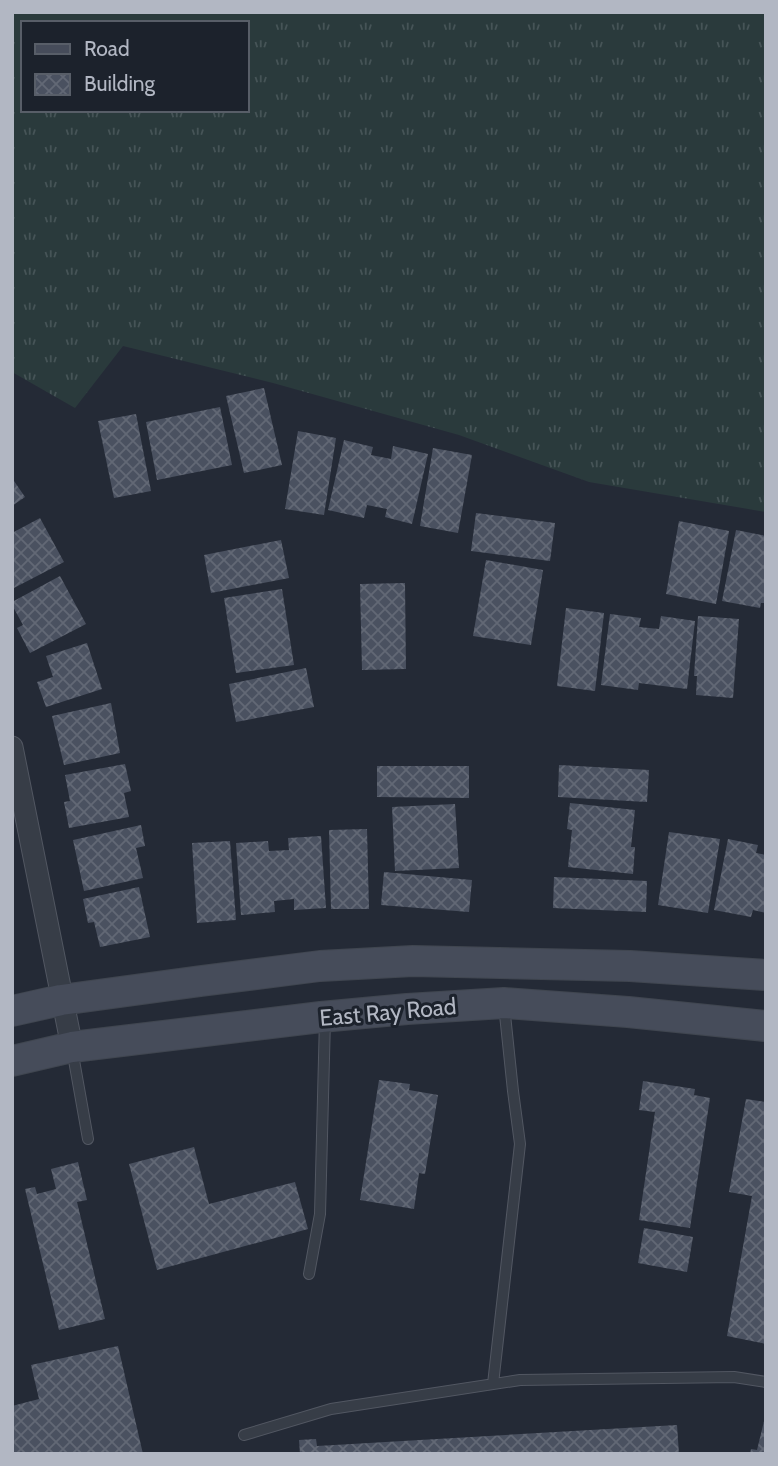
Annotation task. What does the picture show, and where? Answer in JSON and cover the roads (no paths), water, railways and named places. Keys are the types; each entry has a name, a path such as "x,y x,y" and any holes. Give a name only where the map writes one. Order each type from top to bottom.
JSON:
{"main road":[{"name":"East Ray Road","path":"12,1011 61,1000 320,966 413,961 630,966 766,975"},
{"name":"East Ray Road","path":"12,1061 72,1047 325,1016 504,1003 766,1026"}],"street":[{"path":"12,747 19,822 72,1047"}],"lane":[{"path":"493,1384 520,1144 504,1003"},
{"path":"309,1274 320,1214 325,1016"},
{"path":"72,1047 88,1139"},
{"path":"244,1435 331,1409 520,1380 734,1377 766,1382"}]}
